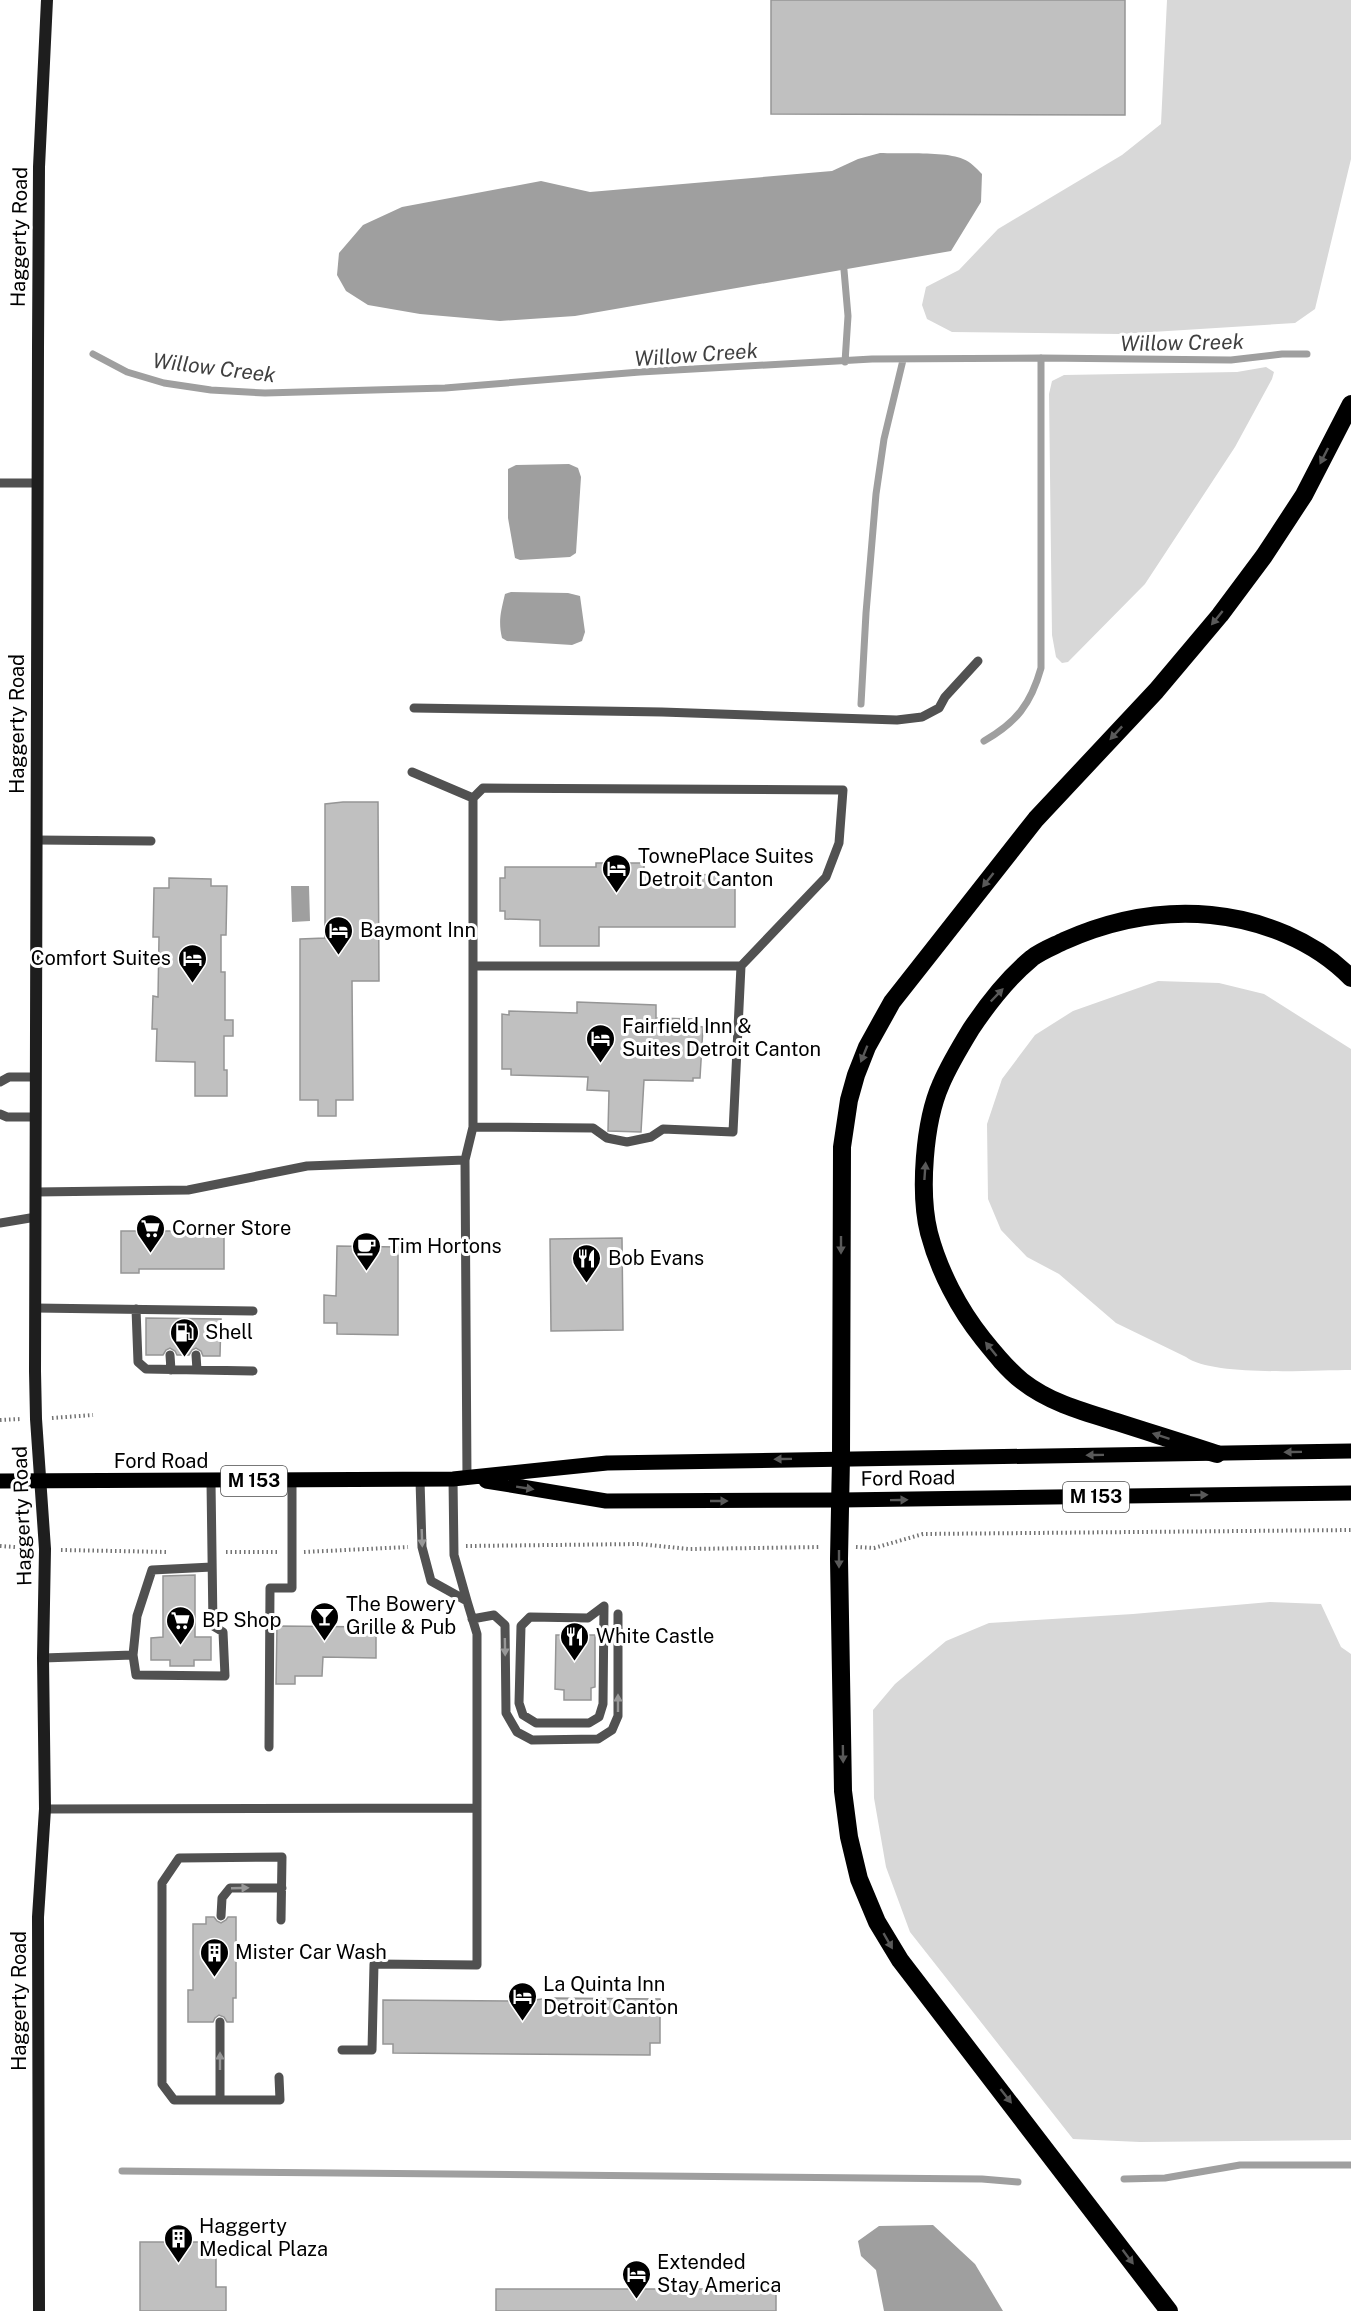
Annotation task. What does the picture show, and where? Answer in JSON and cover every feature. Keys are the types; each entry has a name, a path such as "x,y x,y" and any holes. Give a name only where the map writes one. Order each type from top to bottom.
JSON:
{"highway":[{"path":"1168,2311 900,1960 877,1922 859,1879 849,1836 843,1791 839,1547 842,1147 849,1100 867,1047 892,1002 1036,819 1156,691 1220,615 1264,556 1304,495 1351,404"},
{"path":"1217,1454 1059,1404 1023,1382 1001,1361 966,1318 946,1278 929,1233 924,1185 927,1131 940,1085 961,1045 987,1005 1032,958 1055,945 1104,925 1149,915 1196,913 1247,920 1282,932 1311,947 1339,966 1351,978"}],"main road":[{"name":"Haggerty Road","path":"39,2311 38,1917 45,1809 43,1658 45,1549 36,1419 35,1308 37,483 39,167 47,0"},
{"name":"Ford Road","path":"0,1481 420,1480 460,1479 607,1463 1351,1451"},
{"name":"Ford Road","path":"460,1479 606,1501 1351,1493"}],"lane":[{"path":"0,483 37,483"},
{"path":"414,708 662,712 897,720 922,717 939,708 945,697 978,661"},
{"path":"412,772 473,798"},
{"path":"342,2050 372,2050 374,1964 477,1965 477,1634 454,1546 460,1479 465,1160 473,1127 473,798 483,788 843,790 839,843 826,877 741,966 733,1132 663,1129 651,1137 627,1142 607,1138 592,1128 473,1127"},
{"path":"36,840 151,841"},
{"path":"473,966 741,966"},
{"path":"0,1082 9,1077 36,1077"},
{"path":"0,1114 7,1117 36,1117"},
{"path":"36,1192 188,1190 307,1166 465,1160"},
{"path":"0,1223 36,1217"},
{"path":"35,1308 136,1309 170,1314 253,1311"},
{"path":"136,1309 138,1362 146,1369 253,1371"},
{"path":"170,1355 171,1370"},
{"path":"196,1355 197,1370"},
{"path":"420,1480 422,1547 431,1581 467,1601"},
{"path":"269,1746 270,1588 292,1588 292,1481"},
{"path":"211,1482 213,1626 224,1632 225,1676 136,1675 133,1655 137,1616 152,1570 212,1567"},
{"path":"604,1606 603,1704 599,1717 589,1724 536,1723 523,1715 519,1703 521,1626 530,1617 588,1618 604,1606"},
{"path":"472,1619 494,1616 505,1625 506,1713 517,1732 532,1740 598,1739 612,1730 618,1716 618,1614"},
{"path":"43,1658 133,1655"},
{"path":"45,1809 477,1808"},
{"path":"279,2077 280,2100 174,2100 162,2084 162,1883 179,1858 282,1857 281,1920"},
{"path":"221,1916 222,1898 230,1888 282,1888"},
{"path":"220,2022 220,2100"}],"path":[{"path":"454,1546 639,1544 688,1549 874,1548 923,1534 1351,1530"},
{"path":"0,1546 177,1552"},
{"path":"212,1552 321,1552 422,1547"}],"shaded area":[{"path":"1167,0 1351,0 1351,159 1315,309 1295,323 1120,334 952,332 927,319 922,305 926,287 959,270 998,229 1122,155 1161,124"},
{"path":"880,153 955,156 973,165 982,174 981,202 951,251 575,316 500,321 420,314 368,305 346,291 337,275 339,253 363,225 402,207 541,181 590,192 832,171 858,159"},
{"path":"1266,367 1274,372 1272,379 1235,447 1145,584 1068,662 1062,663 1056,657 1052,635 1049,394 1052,381 1064,375 1237,372"},
{"path":"569,464 578,468 581,477 576,553 570,557 520,560 515,558 508,518 508,469 516,465"},
{"path":"511,592 568,593 580,596 585,632 582,641 572,645 507,641 502,638 501,611 505,594"},
{"path":"291,886 309,886 310,921 292,922"},
{"path":"1158,981 1219,983 1264,994 1351,1049 1351,1370 1240,1370 1199,1363 1116,1323 1059,1274 1027,1257 1001,1230 988,1199 987,1124 1002,1079 1035,1035 1073,1011"},
{"path":"1270,1602 1321,1604 1341,1647 1351,1654 1351,2140 1140,2142 1073,2139 910,1932 886,1867 874,1798 873,1710 895,1684 946,1641 989,1623"},
{"path":"933,2225 975,2264 1003,2311 884,2311 876,2270 861,2256 858,2241 879,2226"}],"building":[{"path":"771,0 1125,0 1125,115 771,114"},
{"name":"Baymont Inn","path":"378,802 379,981 352,981 353,1100 336,1100 336,1116 318,1116 318,1100 300,1100 300,939 325,938 325,804"},
{"name":"TownePlace Suites Detroit Canton","path":"596,863 644,863 644,874 735,875 735,927 599,927 599,946 540,946 540,920 505,919 505,911 500,911 500,878 505,878 505,867 596,867"},
{"name":"Comfort Suites","path":"169,878 211,879 211,886 227,886 226,935 221,935 221,972 225,972 225,1020 233,1020 233,1036 224,1036 227,1096 195,1096 195,1062 156,1061 157,1029 152,1029 153,996 158,997 159,937 153,937 154,888 169,888"},
{"name":"Fairfield Inn & Suites Detroit Canton","path":"577,1002 656,1005 656,1018 692,1019 693,1026 703,1027 700,1078 693,1078 693,1081 644,1080 641,1132 608,1131 609,1091 587,1090 588,1077 511,1075 511,1069 502,1069 502,1014 509,1015 509,1011 577,1013"},
{"path":"188,1228 224,1228 224,1269 139,1269 139,1273 121,1273 121,1231 181,1231"},
{"name":"Bob Evans","path":"622,1238 623,1330 551,1331 550,1239"},
{"name":"Tim Hortons","path":"337,1246 398,1247 398,1335 337,1334 337,1323 324,1323 324,1295 336,1296"},
{"path":"146,1318 221,1319 220,1356 203,1356 196,1348 189,1355 177,1355 170,1348 163,1355 146,1355"},
{"path":"195,1575 195,1637 211,1637 211,1660 194,1660 194,1666 170,1666 170,1660 151,1660 151,1638 163,1637 163,1576"},
{"name":"The Bowery Grille & Pub","path":"277,1626 376,1627 376,1658 323,1657 322,1676 295,1676 295,1684 276,1684"},
{"name":"White Castle","path":"556,1635 595,1635 595,1687 591,1688 591,1700 564,1700 564,1690 555,1689"},
{"name":"Mister Car Wash","path":"206,1917 214,1917 221,1923 228,1917 236,1917 236,1998 233,1998 233,2022 227,2022 219,2015 213,2022 188,2022 188,1990 193,1990 193,1924 206,1924"},
{"name":"La Quinta Inn Detroit Canton","path":"551,1998 660,1999 660,2043 650,2043 650,2055 393,2053 393,2044 383,2044 383,2000 525,2001"},
{"name":"Haggerty Medical Plaza","path":"140,2242 216,2242 216,2287 226,2287 226,2311 140,2311"},
{"name":"Extended Stay America","path":"496,2289 776,2289 776,2311 496,2311"}],"waterway":[{"path":"844,270 848,316 845,362"},
{"name":"Willow Creek","path":"93,354 127,372 164,383 211,390 265,393 445,388 640,372 872,359 1231,360 1282,354 1307,354"},
{"path":"984,741 1005,727 1021,711 1032,692 1041,668 1041,358"},
{"path":"861,704 876,494 884,439 903,360"},
{"path":"1124,2179 1165,2178 1240,2165 1351,2165"},
{"path":"122,2171 982,2179 1018,2182"}],"place":[{"name":"TownePlace Suites Detroit Canton","path":"617,894"},
{"name":"Baymont Inn","path":"339,956"},
{"name":"Comfort Suites","path":"192,984"},
{"name":"Fairfield Inn & Suites Detroit Canton","path":"601,1064"},
{"name":"Corner Store","path":"151,1254"},
{"name":"Tim Hortons","path":"367,1272"},
{"name":"Bob Evans","path":"587,1284"},
{"name":"Shell","path":"184,1358"},
{"name":"The Bowery Grille & Pub","path":"325,1642"},
{"name":"BP Shop","path":"181,1646"},
{"name":"White Castle","path":"575,1662"},
{"name":"Mister Car Wash","path":"214,1978"},
{"name":"La Quinta Inn Detroit Canton","path":"522,2022"},
{"name":"Haggerty Medical Plaza","path":"178,2264"},
{"name":"Extended Stay America","path":"636,2300"}]}
